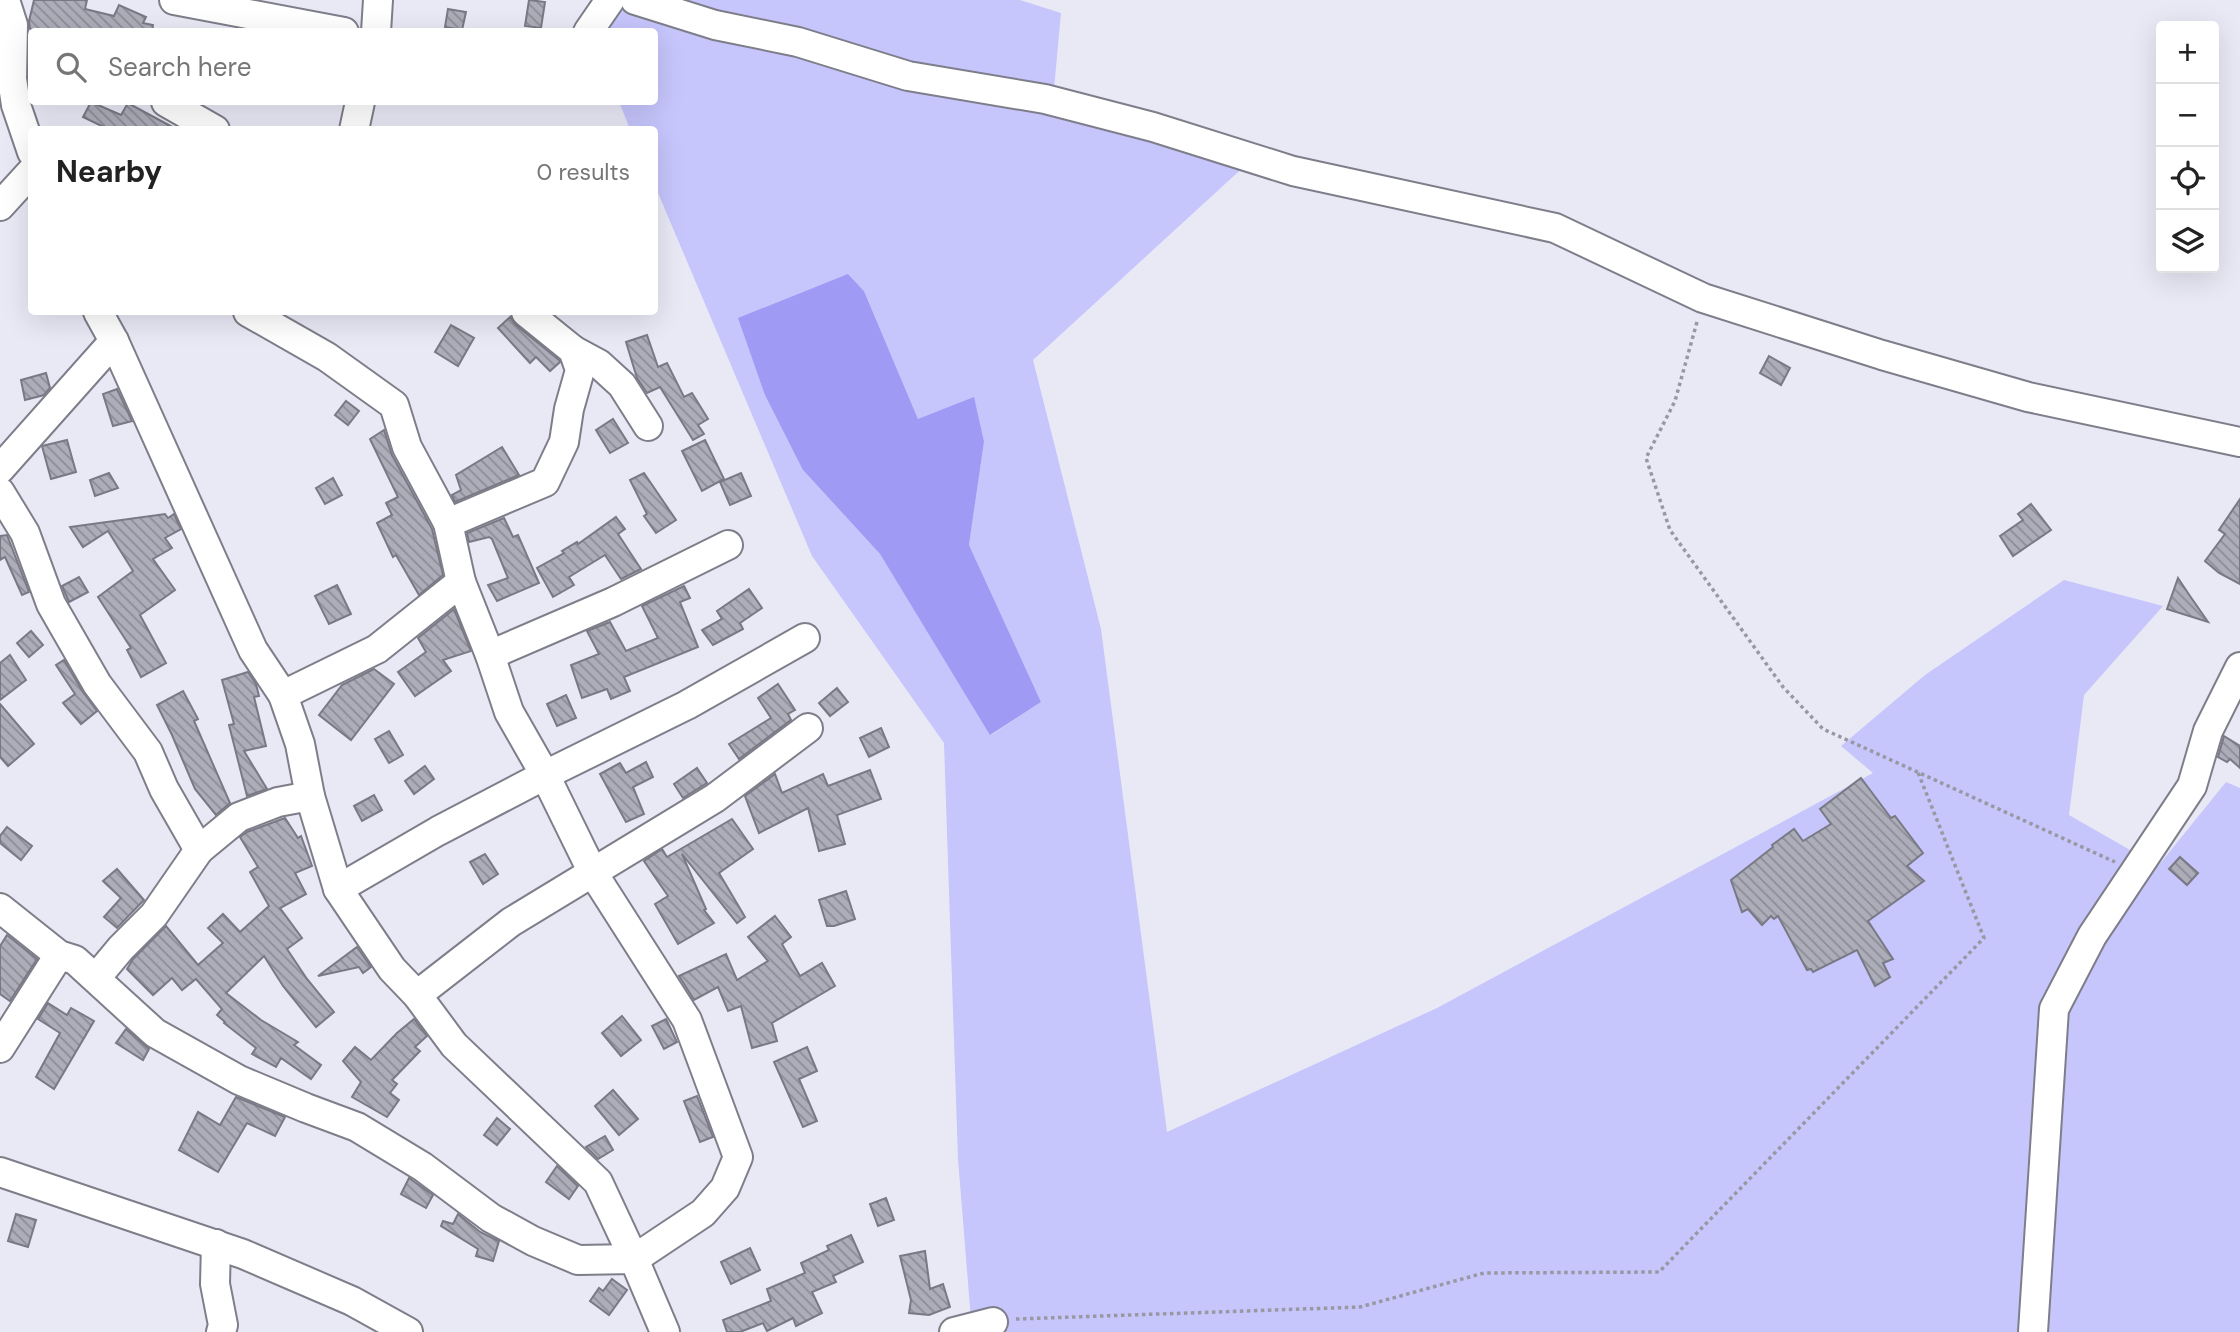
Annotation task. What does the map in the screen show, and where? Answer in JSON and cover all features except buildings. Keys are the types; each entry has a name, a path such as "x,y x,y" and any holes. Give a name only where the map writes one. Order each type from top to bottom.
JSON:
{"street":[{"path":"174,0 323,28"},
{"path":"376,28 378,0"},
{"path":"591,28 610,0"},
{"path":"635,0 715,25 798,42 908,76 1045,99 1153,127 1293,171 1555,228 1703,298 1882,355 2028,397 2240,442"},
{"path":"17,20 8,99 28,143"},
{"path":"171,105 208,126"},
{"path":"355,126 359,105"},
{"path":"0,206 28,175"},
{"path":"100,315 114,341 253,650 283,695 300,744 310,796 338,888 392,969 417,995 454,1045 598,1182 665,1332"},
{"path":"0,908 59,955 75,960 155,1033 239,1080 357,1127 423,1167 491,1217 533,1241 578,1260 634,1259 703,1213 725,1188 738,1157 687,1020 593,873 545,775 509,712 490,654 461,582 448,523 407,447 394,405 327,357 253,315"},
{"path":"530,315 573,350 599,364 622,385 648,426"},
{"path":"0,469 114,341"},
{"path":"448,523 545,482 564,443 569,408 580,370 573,350"},
{"path":"0,492 25,533 51,604 97,684 148,752 164,789 199,850"},
{"path":"490,654 613,602 728,545"},
{"path":"283,695 377,649 461,582"},
{"path":"338,888 438,831 687,705 805,639"},
{"path":"2034,1332 2054,1009 2092,936 2192,786 2208,731 2240,667"},
{"path":"417,995 511,922 715,798 808,728"},
{"path":"96,978 121,947 154,915 199,850 239,817 278,802 310,796"},
{"path":"0,1048 59,955"},
{"path":"0,1172 216,1244 352,1301 408,1332"},
{"path":"216,1244 215,1284 223,1325 221,1332"},
{"path":"954,1332 993,1322"}],"path":[{"path":"1703,298 1675,401 1646,458 1670,530 1783,687 1823,729 2136,872"},
{"path":"993,1322 1033,1317 1360,1307 1484,1273 1659,1272 1984,939 1917,770"}],"shaded area":[{"path":"600,0 1020,0 1061,13 1054,89 1261,151 1033,360 1101,629 1167,1132 1437,1008 1873,773 1841,746 1925,675 2064,580 2163,606 2084,695 2069,815 2158,866 2226,782 2240,788 2240,1332 972,1332 958,1159 944,743 812,556 658,193 658,126 629,126 620,105 658,105 658,28 602,28","holes":["848,274 864,291 918,419 984,442 969,545 1041,702 991,735 880,554 803,470"]},
{"path":"848,274 864,291 918,419 974,397 984,442 969,545 1041,702 990,735 880,554 803,470 765,395 738,318"}]}
